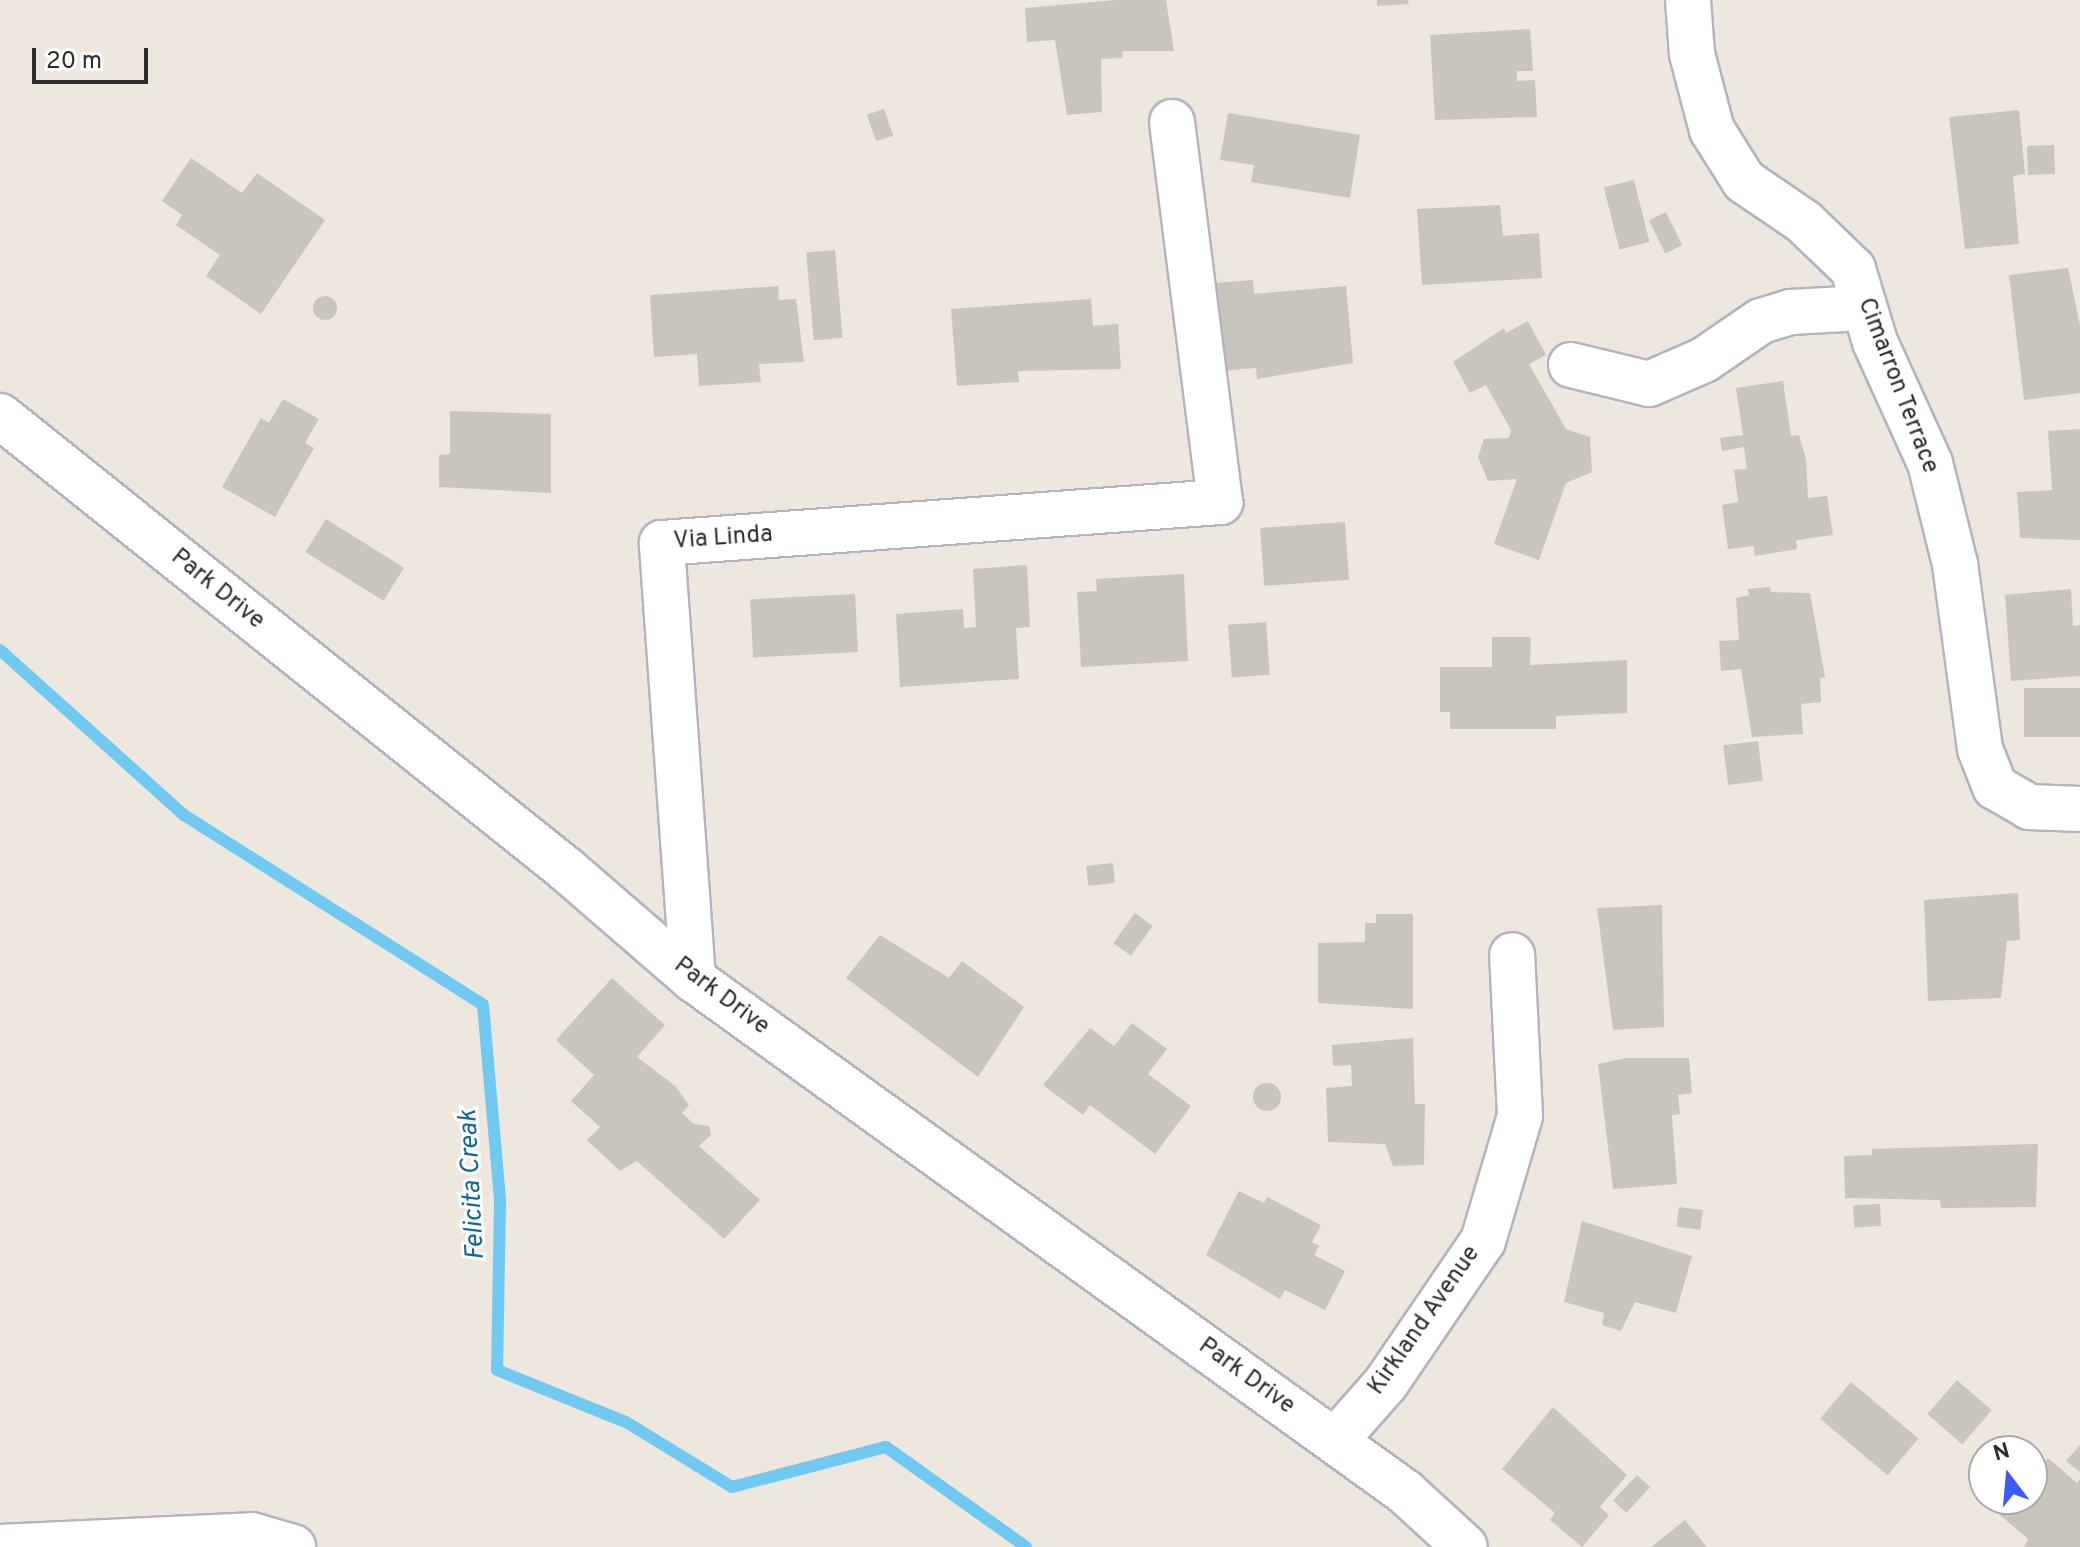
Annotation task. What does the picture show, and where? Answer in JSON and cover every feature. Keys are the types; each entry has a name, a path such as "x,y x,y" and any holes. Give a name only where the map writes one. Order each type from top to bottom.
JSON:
{"street":[{"name":"Cimarron Terrace","path":"1688,0 1692,54 1712,130 1744,181 1804,222 1853,269 1864,308 1930,463 1955,564 1980,749 1995,787 2029,807 2080,809"},
{"name":"Via Linda","path":"693,979 662,543 1220,502 1172,122"},
{"path":"1571,365 1649,384 1693,366 1761,321 1790,312 1864,308"},
{"name":"Park Drive","path":"0,416 567,870 693,979 1405,1492 1465,1547"},
{"name":"Kirkland Avenue","path":"1335,1441 1386,1383 1483,1241 1520,1116 1512,955"},
{"path":"0,1547 252,1535 277,1545"}],"building":[{"path":"1117,0 1166,0 1174,51 1122,51 1123,58 1101,59 1102,112 1067,115 1055,40 1027,42 1025,8"},
{"path":"1377,0 1408,0 1409,4 1377,6"},
{"path":"1530,29 1533,71 1517,71 1517,81 1535,80 1537,117 1435,120 1430,35"},
{"path":"884,109 893,135 876,141 867,115"},
{"path":"2019,110 2025,174 2013,176 2019,244 1965,249 1949,117"},
{"path":"1228,113 1360,135 1350,198 1251,182 1254,165 1220,160"},
{"path":"2054,145 2055,174 2028,175 2027,146"},
{"path":"191,158 242,193 257,173 325,220 261,314 206,276 220,255 176,225 182,215 162,201"},
{"path":"1634,180 1649,242 1619,250 1604,187"},
{"path":"1500,205 1503,236 1539,233 1542,278 1422,285 1417,209"},
{"path":"1666,212 1682,245 1665,254 1649,220"},
{"path":"835,250 843,338 814,340 806,253"},
{"path":"2068,268 2080,325 2080,393 2024,400 2009,275"},
{"path":"1253,280 1254,294 1346,286 1353,363 1257,379 1256,368 1221,371 1214,283"},
{"path":"778,286 779,300 796,299 804,362 759,364 761,382 699,386 697,354 654,357 650,295"},
{"path":"325,296 334,299 337,308 334,317 325,320 316,317 313,308 316,299"},
{"path":"1091,299 1093,326 1118,324 1121,369 1018,371 1019,382 957,386 951,309"},
{"path":"1528,321 1546,355 1529,364 1566,429 1590,437 1592,472 1566,483 1539,560 1494,544 1517,479 1488,481 1478,457 1484,439 1509,438 1511,430 1486,385 1470,393 1453,362 1504,328 1506,333"},
{"path":"1783,381 1791,436 1799,435 1806,459 1808,498 1827,496 1833,535 1796,540 1797,549 1755,556 1754,546 1728,549 1722,505 1738,502 1734,470 1747,469 1744,447 1722,451 1720,438 1743,435 1736,388"},
{"path":"283,399 319,419 305,443 314,448 275,517 222,487 261,418 269,423"},
{"path":"450,411 551,414 551,493 439,487 439,455 450,454"},
{"path":"2080,429 2080,540 2020,538 2017,492 2052,490 2048,431"},
{"path":"326,519 404,568 383,601 305,552"},
{"path":"1345,522 1349,580 1264,586 1260,528"},
{"path":"1027,565 1030,627 1016,628 1019,679 900,687 896,614 963,609 964,628 976,627 973,569"},
{"path":"1184,574 1188,661 1081,667 1077,592 1097,591 1096,579"},
{"path":"1770,587 1771,592 1810,593 1825,677 1820,678 1821,702 1801,704 1803,734 1752,737 1741,669 1721,671 1719,641 1739,640 1736,598 1749,595 1748,589"},
{"path":"2071,589 2073,626 2080,625 2080,676 2011,681 2005,595"},
{"path":"855,594 858,652 753,657 750,599"},
{"path":"1266,622 1270,675 1232,678 1228,625"},
{"path":"1492,637 1531,637 1530,665 1627,660 1627,713 1556,716 1556,729 1450,729 1450,712 1440,712 1440,667 1492,667"},
{"path":"2024,688 2080,688 2080,737 2024,737"},
{"path":"1758,741 1763,781 1728,785 1723,745"},
{"path":"1113,863 1115,883 1088,886 1086,866"},
{"path":"2018,893 2020,940 2007,941 2001,998 1928,1001 1924,900"},
{"path":"1662,905 1664,1027 1613,1030 1597,908"},
{"path":"1135,913 1153,926 1131,956 1113,943"},
{"path":"1376,914 1413,914 1413,1009 1318,1003 1318,943 1365,942 1365,923 1376,923"},
{"path":"880,935 949,978 962,961 1024,1007 978,1077 846,978"},
{"path":"612,978 665,1025 637,1057 675,1086 689,1105 682,1113 694,1124 709,1126 711,1135 699,1146 760,1200 724,1239 637,1161 620,1171 587,1140 600,1127 571,1101 594,1075 556,1040"},
{"path":"1132,1023 1167,1049 1148,1074 1191,1106 1155,1154 1090,1105 1083,1115 1043,1085 1090,1028 1114,1046"},
{"path":"1413,1038 1415,1104 1425,1104 1424,1165 1393,1166 1385,1144 1328,1142 1326,1088 1352,1086 1351,1065 1333,1066 1332,1045"},
{"path":"1627,1058 1689,1058 1692,1093 1678,1095 1680,1114 1672,1115 1677,1184 1613,1189 1598,1064"},
{"path":"1267,1083 1277,1087 1281,1097 1277,1107 1267,1111 1257,1107 1253,1097 1257,1087"},
{"path":"2038,1144 2036,1207 1941,1208 1940,1200 1845,1198 1844,1156 1872,1155 1872,1149"},
{"path":"1239,1191 1264,1203 1267,1197 1321,1225 1312,1242 1319,1246 1314,1255 1345,1271 1325,1310 1285,1290 1280,1299 1206,1255"},
{"path":"1880,1204 1881,1226 1854,1227 1853,1205"},
{"path":"1679,1207 1703,1210 1700,1230 1677,1227"},
{"path":"1582,1221 1692,1256 1676,1313 1635,1302 1621,1331 1602,1325 1604,1313 1564,1302"},
{"path":"1957,1380 1992,1410 1962,1444 1927,1414"},
{"path":"1851,1382 1918,1439 1888,1475 1820,1419"},
{"path":"1553,1407 1627,1475 1600,1507 1609,1515 1582,1547 1550,1520 1555,1513 1502,1469"},
{"path":"2080,1445 2080,1472 2066,1461"},
{"path":"2048,1458 2077,1483 2080,1479 2080,1547 2024,1547 2028,1539 2000,1515 2048,1515"},
{"path":"1637,1475 1650,1487 1626,1513 1613,1501"},
{"path":"1685,1520 1707,1547 1651,1547"}],"waterway":[{"name":"Felicita Creak","path":"0,650 184,815 483,1005 500,1201 497,1370 626,1422 732,1487 886,1447 1026,1547"}]}
